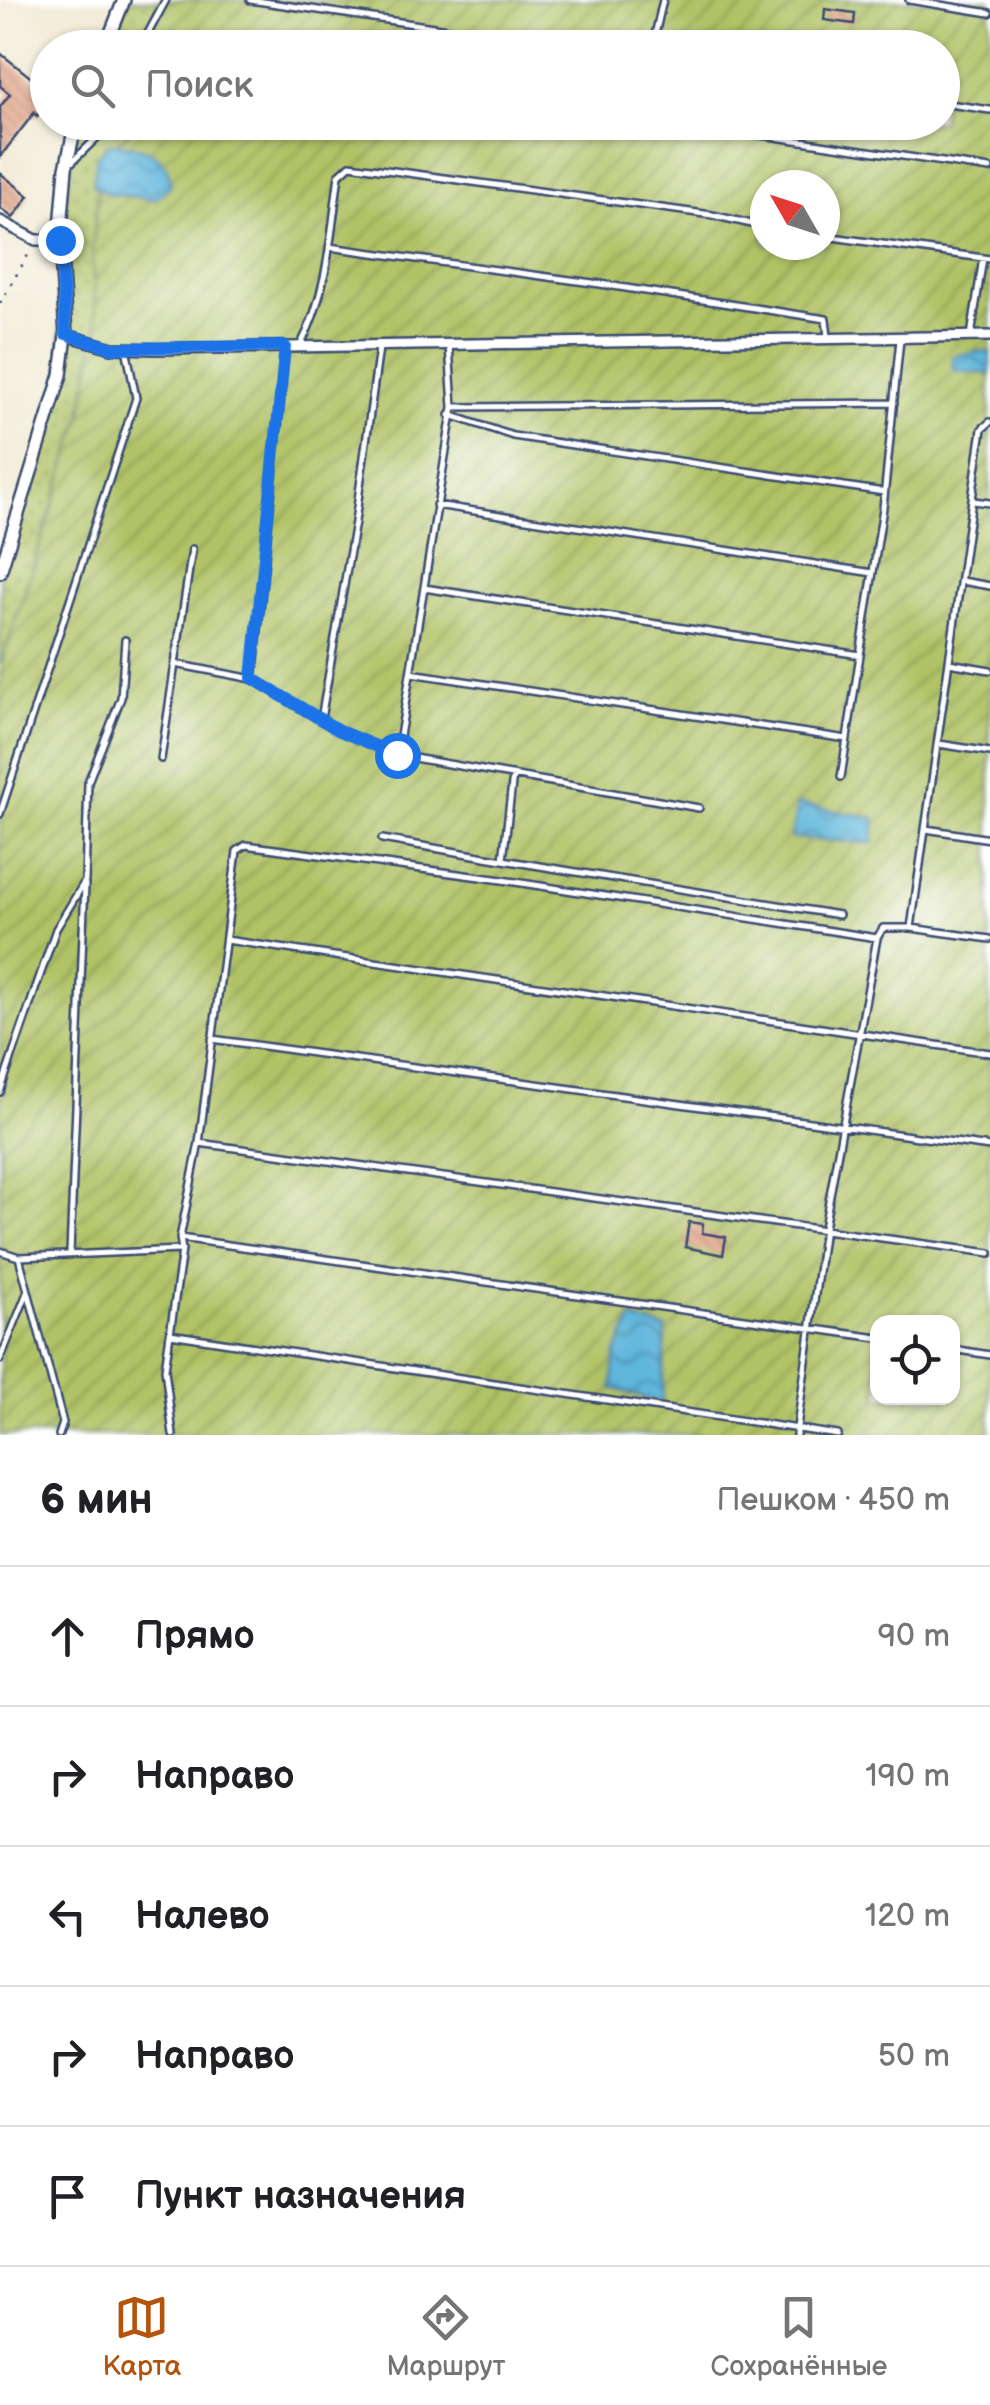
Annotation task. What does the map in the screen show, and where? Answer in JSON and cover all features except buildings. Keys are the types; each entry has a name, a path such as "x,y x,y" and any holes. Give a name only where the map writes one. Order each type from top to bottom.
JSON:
{"street":[{"path":"112,30 124,0"},
{"path":"0,572 55,405 66,334 60,240 72,140"},
{"path":"0,221 36,240 60,240"},
{"path":"66,334 112,348 990,336"}],"lane":[{"path":"149,30 166,0"},
{"path":"250,0 454,30"},
{"path":"656,30 662,0"},
{"path":"909,0 990,13"},
{"path":"960,106 990,110"},
{"path":"66,168 95,140"},
{"path":"794,140 990,169"},
{"path":"300,346 313,321 339,175 350,165 750,224"},
{"path":"840,238 986,258 972,336"},
{"path":"328,247 826,319 828,337"},
{"path":"842,777 884,492 901,336"},
{"path":"320,719 355,522 379,344"},
{"path":"397,755 451,411 448,344"},
{"path":"252,678 285,346"},
{"path":"0,814 136,398 126,348"},
{"path":"451,411 894,403"},
{"path":"451,411 513,436 884,492"},
{"path":"912,928 982,429 990,422"},
{"path":"972,501 990,503"},
{"path":"436,505 873,573"},
{"path":"161,759 192,548"},
{"path":"961,582 990,586"},
{"path":"424,588 860,655"},
{"path":"70,1253 88,782 121,698 125,640"},
{"path":"949,663 990,670"},
{"path":"175,664 252,678 320,719 397,755 700,808"},
{"path":"411,673 847,739"},
{"path":"938,744 990,752"},
{"path":"503,860 513,775"},
{"path":"926,829 990,839"},
{"path":"382,838 840,914"},
{"path":"173,1435 165,1368 182,1250 180,1238 199,1144 236,851 246,845 877,938"},
{"path":"0,1092 56,929 85,880"},
{"path":"796,1432 824,1228 877,938 884,928 912,928 990,939"},
{"path":"226,940 990,1054"},
{"path":"212,1040 990,1147"},
{"path":"199,1144 990,1254"},
{"path":"180,1238 870,1337"},
{"path":"0,1250 20,1257 182,1250"},
{"path":"20,1257 62,1423 59,1435"},
{"path":"0,1360 28,1290"},
{"path":"170,1334 796,1432 838,1435"},
{"path":"960,1350 990,1354"}],"path":[{"path":"0,303 36,240"}],"green space":[{"path":"124,0 159,0 152,30 112,30"},
{"path":"159,0 990,0 990,1435 0,1435 0,668 82,416 97,327 92,255 101,157 121,140 960,140 960,30 152,30"},
{"path":"74,140 121,140 101,157 92,255 97,327 82,416 0,668 0,572 61,375 60,240"}],"water":[{"path":"110,143 158,157 169,173 171,185 156,199 109,194 93,185 97,156"},
{"path":"990,352 990,374 954,371 952,356"},
{"path":"797,804 875,818 873,843 791,838"},
{"path":"632,1319 666,1329 662,1403 612,1388 616,1353"}],"route":[{"path":"60,240 66,334 112,348 285,346 252,678 340,731 397,755"}]}
